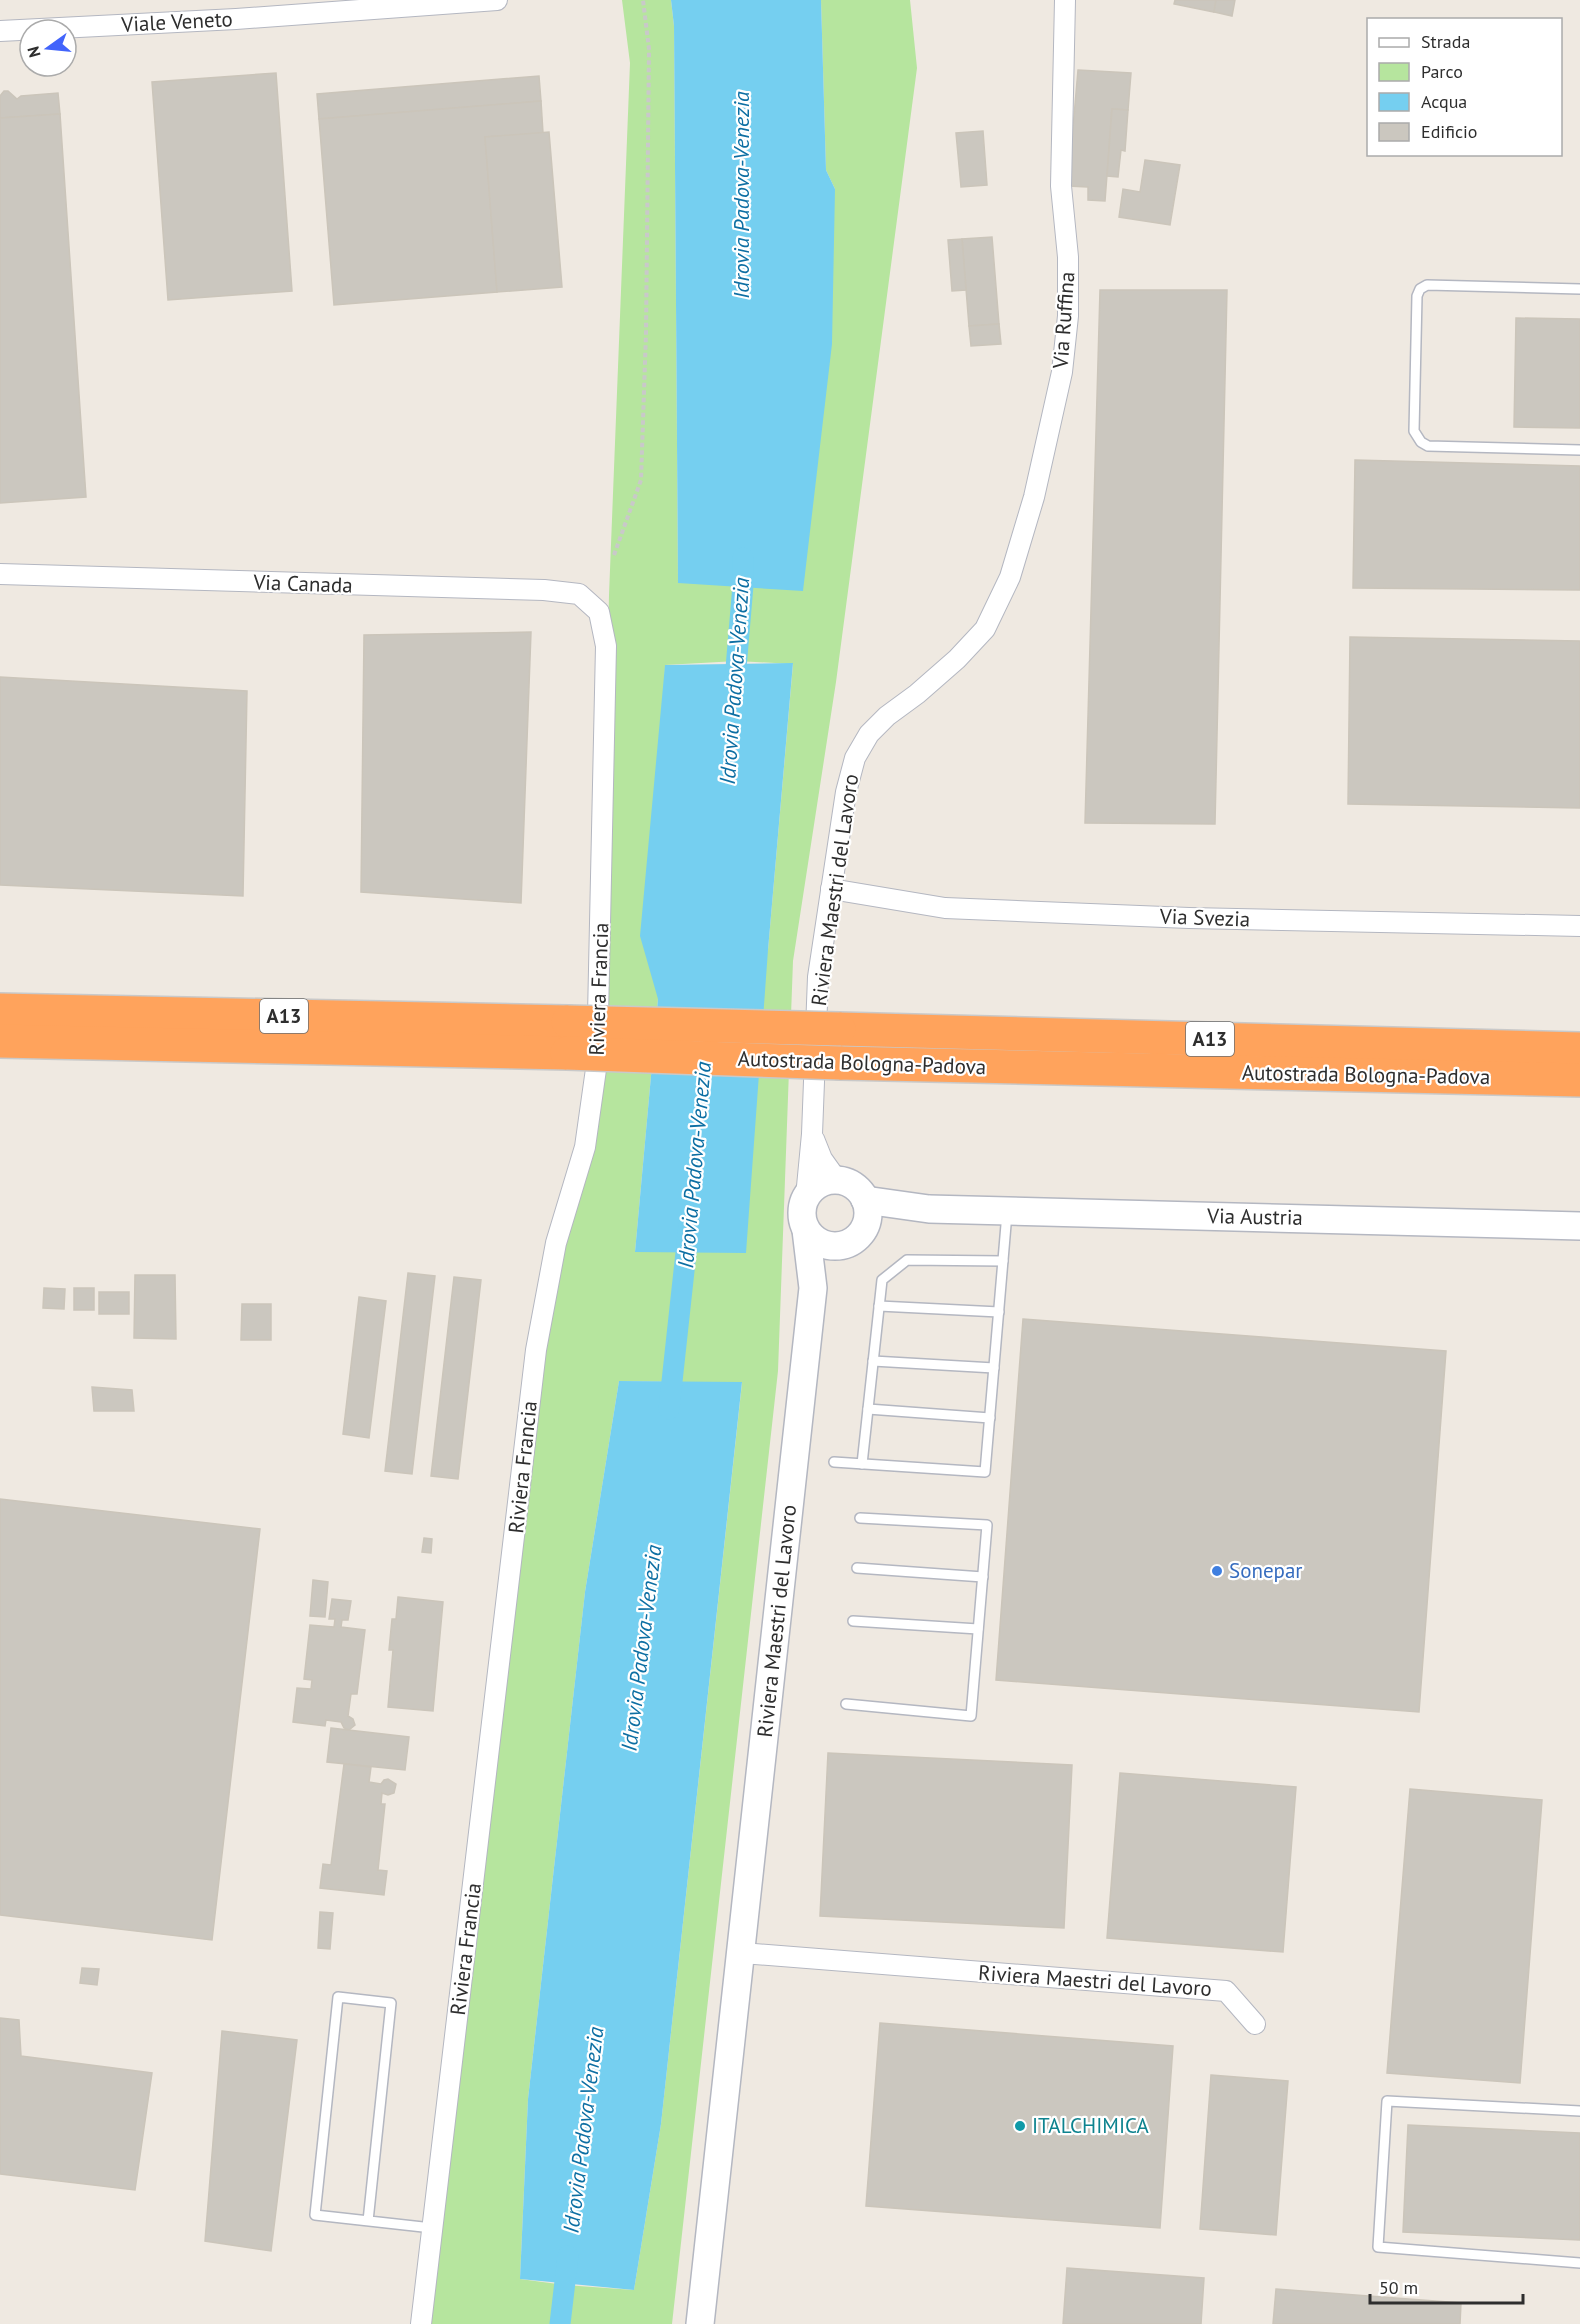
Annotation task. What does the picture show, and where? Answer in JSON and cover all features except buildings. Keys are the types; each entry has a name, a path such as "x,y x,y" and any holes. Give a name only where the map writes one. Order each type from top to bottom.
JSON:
{"highway":[{"name":"Autostrada Bologna-Padova","path":"0,1010 567,1038 840,1063 1580,1080"},
{"name":"Autostrada Bologna-Padova","path":"0,1041 567,1038 839,1029 1580,1049"}],"street":[{"name":"Viale Veneto","path":"0,31 265,8 497,0"},
{"name":"Via Ruffina","path":"985,629 1010,577 1031,508 1062,372 1068,316 1068,257 1061,186 1065,0"},
{"name":"Via Canada","path":"0,574 544,590 579,594 599,612"},
{"name":"Riviera Francia","path":"421,2324 536,1350 556,1243 585,1147 597,1062 606,657 599,612"},
{"name":"Riviera Maestri del Lavoro","path":"700,2324 813,1288 802,1208 806,1197 812,1134 818,977 846,792 855,758 869,734 887,716 917,694 957,659 985,629"},
{"name":"Via Svezia","path":"831,889 945,908 1189,918 1580,926"},
{"name":"Riviera Maestri del Lavoro","path":"812,1134 822,1159 837,1180 849,1183 865,1200"},
{"path":"806,1197 819,1184 837,1180"},
{"path":"864,1228 868,1214 865,1200"},
{"name":"Via Austria","path":"865,1200 929,1209 1580,1226"},
{"name":"Via Austria","path":"864,1228 895,1216 929,1209"},
{"name":"Riviera Maestri del Lavoro","path":"813,1288 825,1265 839,1246 858,1237 864,1228"},
{"path":"806,1230 820,1243 839,1246"},
{"name":"Riviera Maestri del Lavoro","path":"741,1953 1226,1991 1255,2024"}],"lane":[{"path":"1580,289 1426,285 1420,289 1417,296 1414,431 1421,442 1428,446 1580,450"},
{"path":"834,1462 985,1472 1007,1211"},
{"path":"862,1464 882,1280 907,1260 1003,1261"},
{"path":"879,1306 999,1312"},
{"path":"873,1361 994,1368"},
{"path":"867,1409 990,1418"},
{"path":"846,1704 971,1716 987,1525 860,1518"},
{"path":"857,1568 983,1577"},
{"path":"853,1621 978,1629"},
{"path":"368,2221 391,2003 338,1997 315,2215 368,2221 432,2228"},
{"path":"1580,2111 1387,2101 1378,2247 1580,2263"}],"path":[{"path":"615,555 641,480 646,333 649,61 643,0"}],"green space":[{"path":"622,0 671,0 674,26 678,583 835,189 826,170 821,0 910,0 917,68 836,682 793,961 778,1371 672,2324 428,2324 536,1350 585,1147 601,966 609,595 630,63","holes":["737,661 793,664 768,950 635,1252 658,999 665,665","619,1381 742,1383 661,2124 634,2290 520,2279 528,2099 585,1592"]}],"water":[{"path":"671,0 821,0 826,170 835,189 832,344 803,591 678,583 674,26"},
{"path":"793,663 768,950 746,1253 635,1252 658,999 640,936 665,665"},
{"path":"619,1381 742,1382 661,2124 634,2290 520,2279 528,2099 585,1592"}],"waterway":[{"name":"Idrovia Padova-Venezia","path":"734,692 743,585 743,558"},
{"name":"Idrovia Padova-Venezia","path":"669,1409 689,1225"},
{"name":"Idrovia Padova-Venezia","path":"560,2324 568,2256"}],"place":[{"name":"Sonepar","path":"1217,1571"},
{"name":"ITALCHIMICA","path":"1020,2126"}]}
